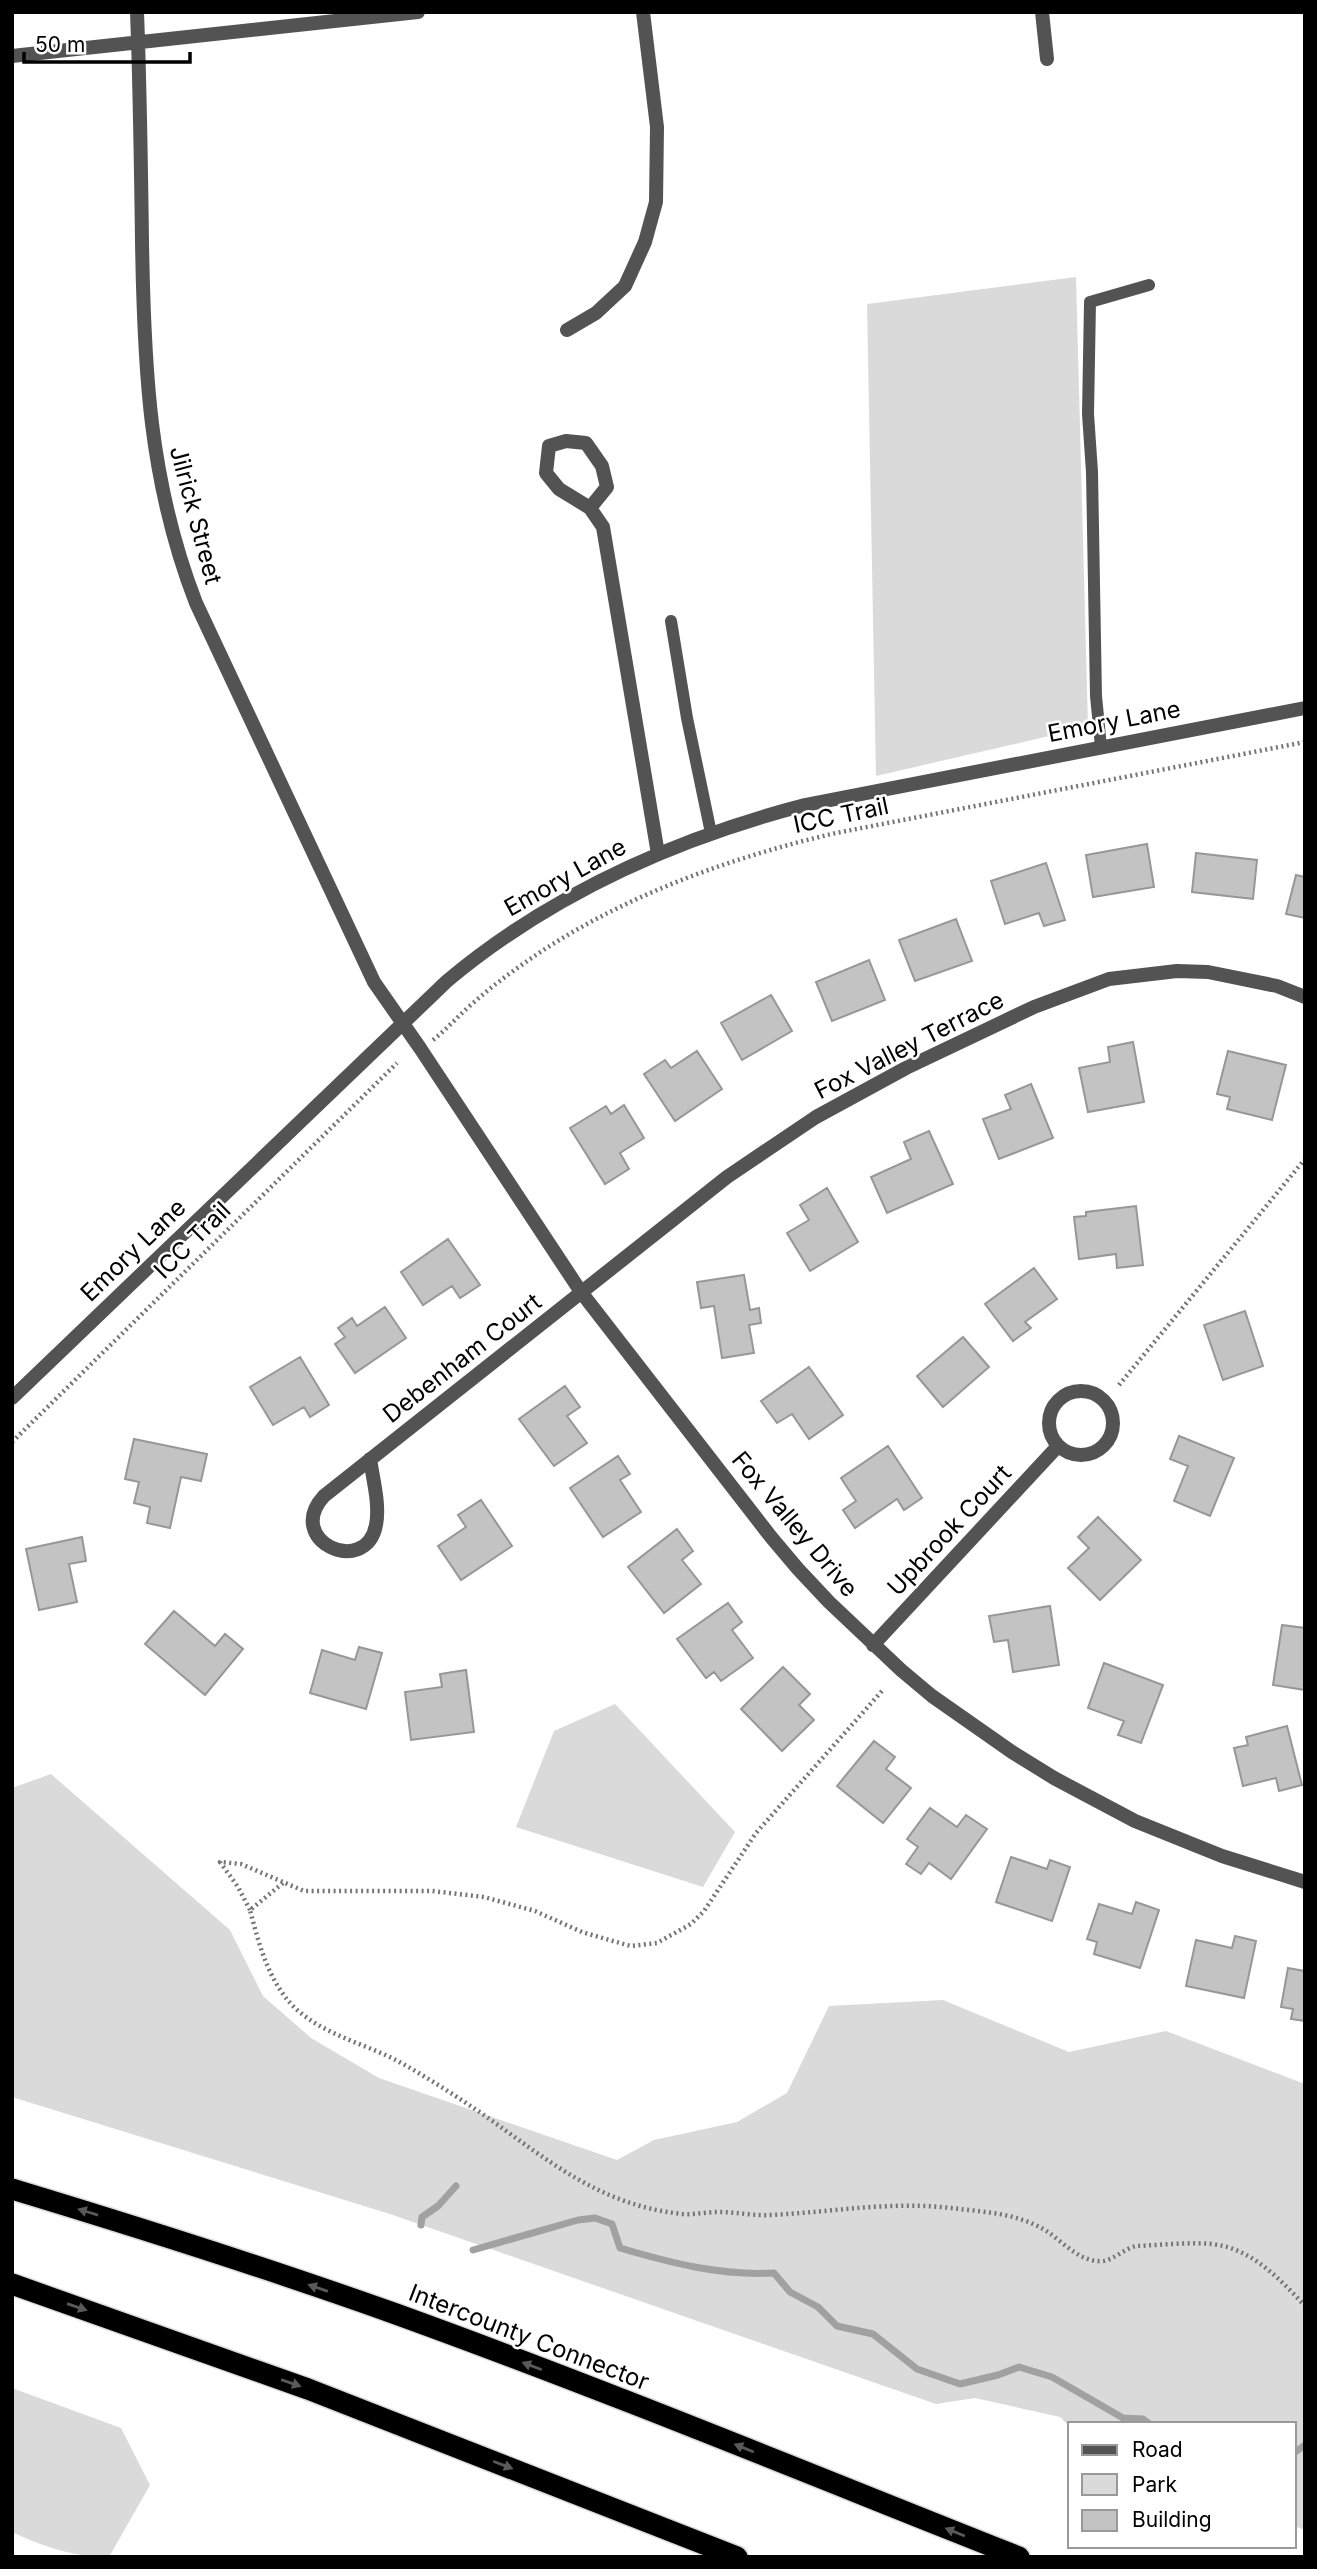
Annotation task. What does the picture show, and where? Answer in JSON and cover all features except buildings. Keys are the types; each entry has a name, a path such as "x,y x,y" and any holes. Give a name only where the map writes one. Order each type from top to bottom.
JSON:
{"highway":[{"name":"Intercounty Connector","path":"12,2189 153,2231 396,2314 662,2415 1019,2557"},
{"path":"12,2284 308,2389 737,2557"}],"street":[{"name":"Jilrick Street","path":"138,12 147,393 156,462 173,534 196,603 358,953 373,982 402,1023"},
{"path":"12,56 418,12"},
{"path":"568,330 596,313 625,286 645,242 656,202 657,127 643,12"},
{"path":"1042,12 1047,59"},
{"path":"590,508 607,488 602,466 586,443 566,441 549,446 546,473 559,489 590,508 603,527 658,854"},
{"name":"Emory Lane","path":"12,1398 447,981 499,939 590,885 658,854 774,813 844,796 1305,708"},
{"name":"Fox Valley Terrace","path":"581,1292 727,1177 816,1117 906,1068 1078,989 1109,979 1143,973 1187,971 1242,977 1305,997"},
{"name":"Fox Valley Drive","path":"402,1023 581,1292 771,1537 829,1602 873,1645 932,1696 976,1728 1094,1800 1177,1839 1305,1882"},
{"name":"Debenham Court","path":"370,1459 377,1513 374,1534 370,1541 356,1550 344,1552 332,1549 322,1542 313,1523 316,1507 324,1496 370,1459 581,1292"},
{"path":"1074,1391 1084,1391 1104,1400 1113,1418 1113,1429 1104,1446 1096,1452 1076,1455 1058,1446 1049,1429 1049,1419 1057,1401 1074,1391"},
{"name":"Upbrook Court","path":"873,1645 1058,1446"}],"lane":[{"path":"1101,747 1096,696 1092,472 1088,414 1090,302 1149,285"},
{"path":"671,621 687,718 712,833"}],"path":[{"name":"ICC Trail","path":"432,1041 472,1004 538,954 615,911 712,868 792,843 836,833 1305,742"},
{"name":"ICC Trail","path":"12,1442 397,1063"},
{"path":"1119,1385 1305,1159"},
{"path":"882,1691 756,1833 704,1911 691,1924 657,1943 631,1945 613,1941 582,1932 510,1903 459,1893 304,1891 241,1864 220,1862 250,1910 261,1949 276,1982 292,2005 307,2018 402,2063 479,2112 567,2175 632,2203 685,2214 720,2212 769,2215 894,2205 947,2208 1011,2216 1033,2223 1082,2257 1104,2261 1123,2249 1136,2246 1214,2244 1253,2259 1280,2278 1305,2306"},
{"path":"250,1910 283,1883"}],"green space":[{"path":"1076,277 1088,727 876,776 867,304"},
{"path":"615,1704 735,1832 703,1887 516,1827 554,1731"},
{"path":"51,1774 230,1930 263,1996 311,2038 379,2078 617,2160 654,2140 737,2122 787,2093 829,2006 943,2000 1069,2052 1166,2031 1305,2084 1305,2530 1296,2527 1296,2422 1068,2422 1068,2425 1060,2417 975,2398 936,2404 390,2214 12,2097 12,1788"},
{"path":"12,2388 121,2428 150,2485 109,2557 59,2550 12,2532"}],"waterway":[{"path":"421,2225 422,2217 438,2206 456,2186"},
{"path":"473,2250 578,2220 595,2218 612,2224 620,2248 696,2267 774,2273 790,2292 818,2307 837,2326 873,2334 917,2369 960,2384 1019,2367 1052,2377 1123,2418 1143,2419 1147,2422"},
{"path":"1296,2452 1305,2445"}]}
